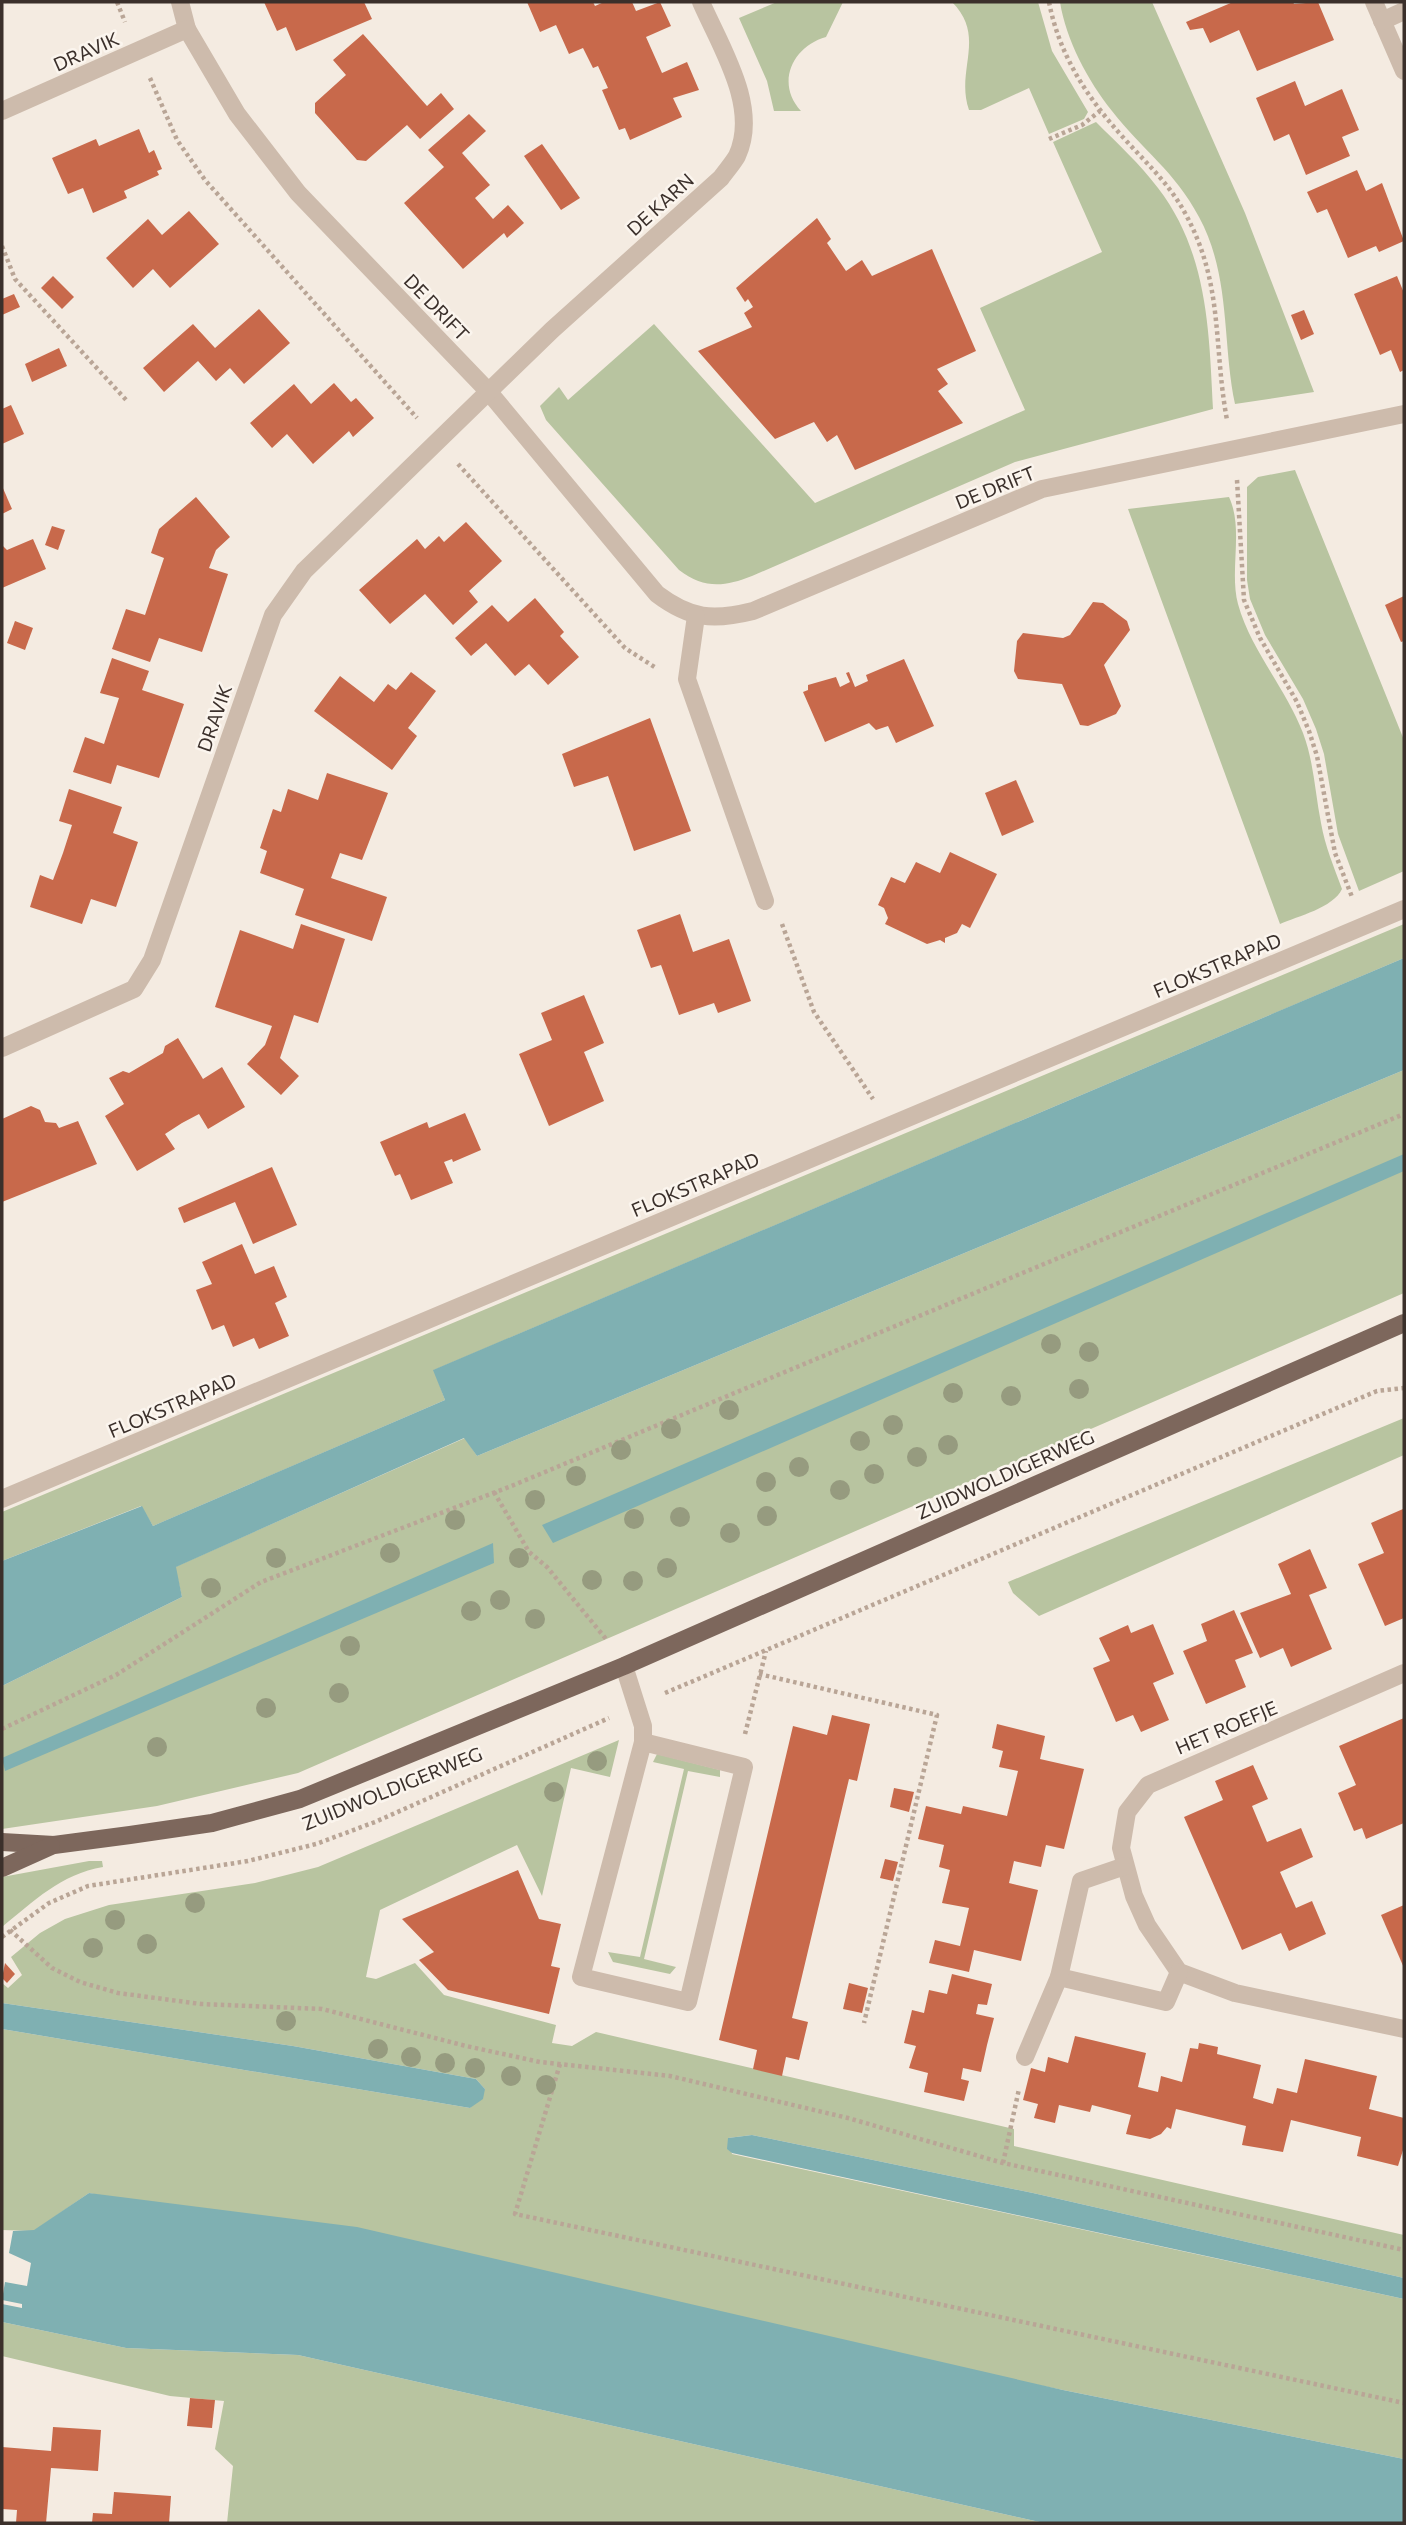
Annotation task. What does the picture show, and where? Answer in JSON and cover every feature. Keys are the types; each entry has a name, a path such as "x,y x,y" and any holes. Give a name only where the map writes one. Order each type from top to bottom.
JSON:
{"main road":[{"name":"ZUIDWOLDIGERWEG","path":"2,1842 54,1844 212,1823 300,1799 624,1666 1404,1323"},
{"name":"ZUIDWOLDIGERWEG","path":"2,1867 54,1844"}],"street":[{"name":"DE DRIFT","path":"180,2 187,29 237,114 298,193 488,391 657,594 676,608 696,616 725,618 753,611 1042,489 1404,414"},
{"name":"DE KARN","path":"488,391 721,177 737,156 743,124 739,90 701,2"},
{"path":"1374,2 1404,71"},
{"path":"1382,20 1404,11"},
{"name":"DRAVIK","path":"2,111 187,29"},
{"name":"DRAVIK","path":"2,1048 134,989 152,960 273,615 304,571 488,391"},
{"path":"696,616 687,679 765,901"},
{"name":"FLOKSTRAPAD","path":"2,1499 1404,909"},
{"path":"624,1666 643,1726 643,1742 581,1977 688,2002 744,1767 643,1742"},
{"name":"HET ROEFJE","path":"1179,1972 1147,1924 1125,1866 1121,1830 1131,1805 1148,1785 1404,1673"},
{"path":"1025,2057 1059,1977 1081,1881 1125,1866"},
{"path":"1059,1977 1166,2002 1179,1972 1236,1993 1404,2029"}],"path":[{"path":"117,2 177,140 205,180 625,648 655,668 687,679"},
{"path":"1049,139 1082,125 1101,111"},
{"path":"2,246 16,279 128,402"},
{"path":"765,901 780,919 814,1012 891,1126"},
{"path":"2,1730 116,1675 261,1582 495,1492 1404,1114"},
{"name":"ZUIDWOLDIGERWEG","path":"2,1937 49,1903 88,1886 248,1861 316,1844 375,1822 636,1706 1377,1391 1404,1388"},
{"path":"495,1492 529,1552 583,1610 624,1666"},
{"path":"738,1765 766,1651"},
{"path":"759,1674 937,1716 864,2023"},
{"path":"10,1930 52,1968 80,1982 118,1993 201,2004 322,2009 466,2046 560,2064 670,2076 848,2118 1003,2163 1404,2250"},
{"path":"1003,2163 1025,2057"},
{"path":"560,2064 515,2214 1404,2403"}],"green space":[{"path":"777,2 843,2 826,37 805,48 791,67 789,89 801,111 774,111 767,81 739,18"},
{"path":"952,2 1038,2 1052,51 1088,112 1084,119 1049,134 1029,88 981,110 969,110 965,81 969,41 967,28 962,15"},
{"path":"1060,2 1152,2 1245,213 1314,392 1235,404 1221,286 1209,239 1199,217 1179,186 1124,125 1095,87 1079,60 1067,31"},
{"path":"1096,122 1158,188 1175,213 1187,239 1203,294 1213,409 1015,462 752,576 723,584 706,583 679,570 546,420 540,406 559,387 568,400 654,324 815,503 1025,410 980,308 1102,252 1053,142"},
{"path":"1295,470 1404,740 1404,871 1359,891 1338,834 1324,754 1316,729 1303,699 1265,635 1250,599 1247,580 1247,487 1258,477"},
{"path":"1229,497 1235,522 1238,604 1251,638 1288,700 1303,733 1312,766 1323,832 1342,889 1323,906 1280,924 1128,509"},
{"path":"1404,924 1404,958 434,1370 445,1400 153,1526 141,1506 2,1561 2,1512"},
{"path":"1404,1070 1404,1293 298,1773 157,1806 2,1829 2,1686 182,1597 175,1567 465,1438 477,1456"},
{"path":"1404,1418 1404,1455 1039,1616 1013,1593 1008,1582"},
{"path":"619,1740 610,1777 571,1768 542,1896 517,1845 380,1910 366,1977 376,1979 415,1963 444,1995 556,2025 552,2043 572,2046 596,2032 1014,2129 1014,2146 1404,2235 1404,2278 1033,2193 752,2135 728,2138 732,2154 1404,2299 1404,2459 89,2193 34,2231 2,2230 2,2029 470,2108 485,2089 476,2079 293,2046 2,2003 2,1983 8,1988 22,1975 11,1957 40,1933 65,1919 109,1905 255,1883 318,1867"},
{"path":"657,1754 720,1770 720,1777 688,1771 644,1959 676,1967 670,1974 613,1962 608,1952 640,1957 684,1769 653,1762"},
{"path":"102,1861 103,1867 61,1882 2,1927 2,1877"},
{"path":"2,2322 126,2348 298,2355 1044,2523 227,2523 233,2466 215,2449 224,2401 170,2396 2,2356"}],"water":[{"path":"1404,958 1404,1070 477,1456 464,1438 176,1567 182,1597 2,1686 2,1561 142,1506 153,1526 445,1400 433,1370"},
{"path":"1404,1154 1404,1171 553,1543 542,1525"},
{"path":"493,1543 494,1563 5,1771 2,1758"},
{"path":"2,2003 293,2046 476,2079 485,2089 483,2099 470,2108 2,2029"},
{"path":"752,2135 1033,2193 1404,2278 1404,2299 732,2153 727,2149 728,2138"},
{"path":"89,2193 357,2227 1063,2390 1404,2459 1404,2523 1044,2523 298,2355 126,2348 2,2322 2,2304 22,2308 22,2304 2,2300 5,2282 27,2286 31,2263 9,2253 13,2231 34,2230"}],"building":[{"path":"264,2 364,2 372,19 296,51 286,27 277,31"},
{"path":"527,2 593,2 595,6 604,2 632,2 636,11 660,2 671,26 646,37 662,73 687,62 699,90 673,98 682,117 630,140 625,128 619,130 602,90 608,88 598,66 593,68 583,48 569,54 556,25 540,32"},
{"path":"1233,2 1318,2 1334,40 1257,71 1239,30 1210,43 1203,28 1190,30 1186,22"},
{"path":"363,34 427,106 441,93 454,109 420,139 407,125 366,161 357,160 315,113 315,103 346,75 333,60"},
{"path":"1295,81 1305,106 1342,89 1359,130 1342,137 1350,156 1306,175 1289,134 1274,141 1256,98"},
{"path":"469,114 486,131 462,153 490,185 475,198 493,219 508,205 524,223 507,238 504,233 463,269 404,203 444,167 428,150"},
{"path":"139,129 149,153 154,150 162,169 157,171 159,175 124,191 127,198 93,213 83,188 68,194 52,158 96,139 99,146"},
{"path":"542,144 580,198 561,210 524,156"},
{"path":"1357,170 1366,191 1382,183 1404,241 1379,252 1376,246 1348,258 1327,209 1317,213 1307,192"},
{"path":"189,211 219,244 170,288 153,269 133,288 106,258 148,219 162,235"},
{"path":"817,218 831,239 827,243 846,271 862,260 872,276 932,249 976,351 937,369 948,384 938,391 963,423 855,470 837,435 827,442 814,422 775,439 698,351 752,327 744,313 753,307 748,299 745,302 736,288"},
{"path":"53,276 74,297 62,309 41,288"},
{"path":"1397,276 1404,293 1404,370 1400,372 1391,350 1380,355 1354,294"},
{"path":"14,294 20,307 2,315 2,299"},
{"path":"259,309 290,343 244,384 230,368 216,381 198,361 164,392 143,368 193,324 215,348"},
{"path":"1304,310 1314,334 1301,340 1291,315"},
{"path":"59,348 67,366 32,382 25,364"},
{"path":"334,383 351,402 356,398 374,418 353,437 349,431 313,464 287,434 272,448 250,423 294,384 311,404"},
{"path":"11,405 24,434 2,444 2,409"},
{"path":"2,486 12,509 2,514"},
{"path":"196,497 230,537 216,550 209,568 228,574 202,652 159,638 150,662 112,649 126,609 145,615 164,558 151,553 159,529"},
{"path":"466,522 502,561 469,591 478,602 453,625 425,594 390,624 359,590 417,539 425,549 439,536 444,542"},
{"path":"52,526 65,530 58,550 45,545"},
{"path":"33,539 46,569 2,588 2,545 7,550"},
{"path":"1404,596 1404,641 1401,642 1385,605"},
{"path":"535,598 564,632 560,636 579,657 548,685 529,664 515,676 486,643 471,656 455,638 492,605 508,622"},
{"path":"1093,602 1103,603 1127,621 1130,630 1104,665 1121,706 1116,714 1088,726 1080,725 1062,684 1018,679 1014,671 1017,641 1023,633 1063,638 1070,635"},
{"path":"15,621 33,628 25,650 7,643"},
{"path":"112,658 149,671 142,690 184,704 159,778 117,765 111,784 73,772 85,737 104,744 119,698 100,693"},
{"path":"904,659 934,726 896,743 888,726 876,730 869,723 825,742 803,692 808,690 808,685 836,677 840,687 850,682 846,673 849,672 855,687 868,681 866,675"},
{"path":"411,672 436,691 408,728 417,736 392,770 314,711 340,676 374,702 388,684 396,690"},
{"path":"650,718 691,831 634,851 608,776 574,787 562,754"},
{"path":"327,773 388,793 362,860 340,853 331,878 387,897 372,941 295,915 304,889 260,873 267,851 260,848 273,809 281,812 288,789 318,800"},
{"path":"1016,780 1034,822 1002,836 985,793"},
{"path":"69,789 122,807 113,833 138,842 116,907 91,899 82,924 30,907 40,875 53,880 63,853 72,825 59,821"},
{"path":"950,852 997,874 970,928 962,924 957,933 945,938 945,943 940,940 927,944 885,924 888,918 884,908 878,905 891,877 905,883 916,862 940,873"},
{"path":"680,914 693,952 729,939 751,1001 718,1013 714,1003 679,1015 661,965 651,968 637,930"},
{"path":"301,924 345,939 318,1023 294,1015 280,1058 299,1076 281,1095 247,1064 265,1045 272,1026 215,1007 240,930 293,949"},
{"path":"584,995 604,1043 584,1052 604,1101 549,1126 519,1054 552,1040 541,1013"},
{"path":"178,1038 203,1079 222,1067 245,1107 208,1129 199,1114 182,1123 165,1134 175,1149 137,1171 105,1116 124,1104 109,1078 123,1071 129,1073 163,1053 165,1046"},
{"path":"31,1106 40,1110 45,1122 56,1123 59,1128 78,1121 97,1164 2,1202 2,1119"},
{"path":"465,1113 481,1150 453,1162 452,1159 444,1162 453,1183 411,1200 400,1174 395,1176 380,1142 427,1122 429,1128"},
{"path":"272,1167 297,1225 253,1244 235,1202 184,1223 178,1208"},
{"path":"242,1244 255,1274 274,1266 287,1297 275,1303 289,1336 259,1349 254,1338 233,1347 224,1325 212,1330 196,1290 212,1284 202,1262"},
{"path":"1403,1509 1404,1618 1385,1626 1358,1564 1384,1553 1371,1523"},
{"path":"1310,1549 1327,1588 1309,1595 1332,1649 1291,1667 1283,1648 1260,1658 1240,1613 1291,1594 1278,1564"},
{"path":"1234,1610 1253,1653 1235,1660 1246,1687 1206,1704 1183,1651 1207,1641 1201,1624"},
{"path":"1153,1624 1174,1674 1153,1683 1169,1720 1141,1732 1133,1715 1116,1722 1093,1668 1110,1661 1099,1638 1128,1625 1131,1633"},
{"path":"832,1715 870,1724 857,1781 849,1779 792,2018 808,2022 799,2060 786,2057 782,2076 753,2069 757,2050 719,2040 793,1726 827,1735"},
{"path":"1404,1718 1404,1823 1366,1839 1362,1828 1354,1831 1338,1793 1356,1785 1339,1746"},
{"path":"997,1724 1045,1736 1040,1759 1084,1769 1064,1849 1046,1845 1041,1867 1014,1861 1009,1883 1038,1890 1021,1961 974,1950 969,1972 929,1963 935,1940 960,1946 969,1908 942,1903 950,1870 939,1867 944,1845 918,1839 926,1806 961,1814 963,1806 1007,1816 1018,1771 999,1767 1003,1751 992,1748"},
{"path":"1253,1765 1268,1799 1252,1806 1267,1842 1301,1828 1313,1857 1280,1872 1296,1908 1312,1901 1326,1934 1289,1951 1281,1933 1242,1950 1184,1817 1223,1800 1215,1781"},
{"path":"894,1788 914,1792 909,1812 890,1807"},
{"path":"885,1859 898,1862 893,1881 880,1878"},
{"path":"518,1870 539,1919 561,1924 551,1966 560,1968 549,2014 448,1990 419,1960 434,1952 402,1919"},
{"path":"1404,1905 1404,1968 1381,1915"},
{"path":"5,1963 15,1974 7,1983 2,1978"},
{"path":"952,1974 992,1984 987,2005 978,2004 976,2014 994,2018 981,2072 963,2068 961,2079 969,2081 964,2101 924,2092 928,2073 909,2068 916,2046 904,2043 912,2010 924,2013 929,1990 947,1994"},
{"path":"849,1983 868,1988 862,2013 843,2009"},
{"path":"1075,2036 1146,2053 1138,2087 1158,2092 1161,2076 1182,2082 1190,2048 1198,2049 1199,2043 1218,2047 1217,2054 1261,2065 1253,2098 1273,2104 1277,2088 1297,2093 1305,2059 1377,2076 1369,2109 1404,2118 1404,2147 1398,2166 1357,2156 1361,2137 1291,2120 1283,2152 1242,2145 1246,2126 1176,2109 1171,2129 1167,2127 1161,2134 1150,2139 1126,2134 1131,2115 1092,2105 1090,2112 1059,2105 1055,2123 1034,2118 1038,2104 1023,2100 1031,2068 1045,2072 1048,2057 1068,2063"},
{"path":"190,2398 215,2400 212,2428 187,2426"},
{"path":"53,2427 101,2430 98,2471 51,2468 46,2523 16,2523 17,2510 2,2509 2,2447 51,2451"},
{"path":"114,2492 171,2496 169,2523 92,2523 93,2513 112,2514"}]}
